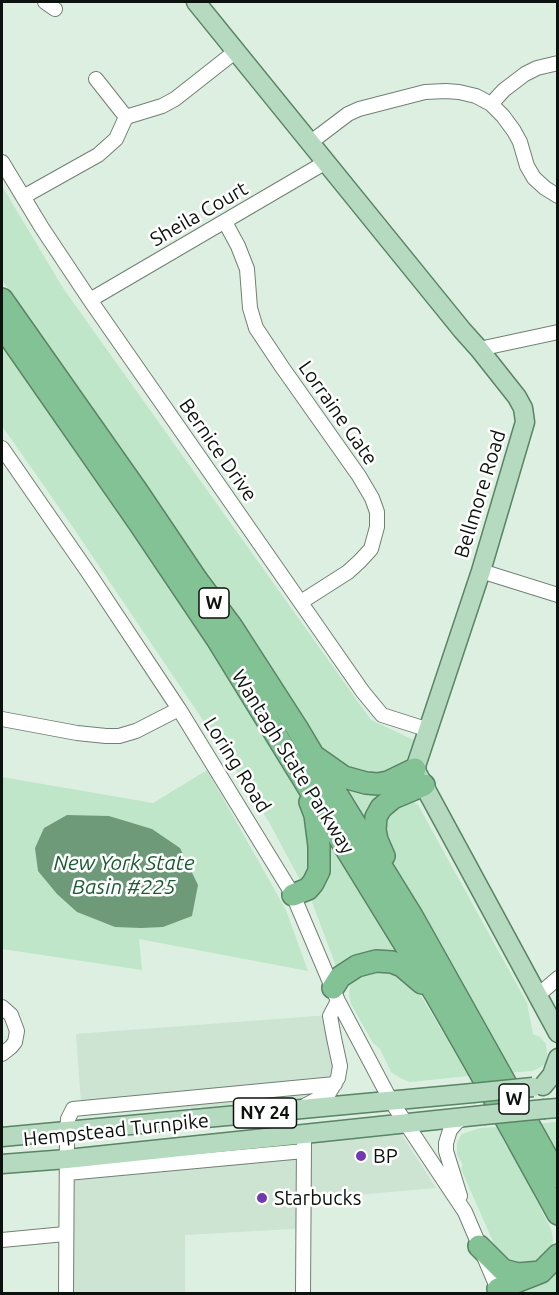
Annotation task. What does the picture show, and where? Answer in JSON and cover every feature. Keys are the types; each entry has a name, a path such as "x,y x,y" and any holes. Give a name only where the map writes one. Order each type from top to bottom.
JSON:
{"highway":[{"name":"Wantagh State Parkway","path":"2,299 232,627 302,757 558,1214"},
{"name":"Wantagh State Parkway","path":"2,326 210,629 412,916 558,1177"},
{"path":"302,757 344,777 366,783 419,777"},
{"path":"293,895 308,889 319,871 315,815 302,757"},
{"path":"412,916 377,840 375,830 376,817 381,808 419,777"},
{"path":"335,995 340,977 357,966 376,961 392,962 402,966 436,995"},
{"path":"479,1246 503,1270 518,1274 541,1272"},
{"path":"499,1291 541,1272 558,1255"}],"main road":[{"name":"Bellmore Road","path":"196,2 479,349 523,408 525,422 481,571 429,730 419,777"},
{"path":"419,777 554,1026 558,1045"},
{"path":"545,1086 558,1058"},
{"name":"Hempstead Turnpike","path":"2,1137 545,1086"},
{"name":"Hempstead Turnpike","path":"2,1164 67,1166 304,1142 405,1123 551,1109"}],"street":[{"path":"23,197 98,155 116,139 126,117 162,106 175,99 236,51"},
{"path":"491,104 509,85 525,74 537,68 558,63"},
{"path":"96,79 126,117"},
{"path":"311,142 348,114 359,109 425,93 459,92 476,96 491,104 514,131 534,178 558,196"},
{"name":"Bernice Drive","path":"2,162 90,300 363,692 382,715 429,730"},
{"name":"Sheila Court","path":"90,300 327,162"},
{"name":"Lorraine Gate","path":"225,222 247,269 250,308 256,328 359,476 377,512 377,527 371,549 348,572 301,602"},
{"path":"479,349 558,332"},
{"name":"Loring Road","path":"2,448 179,709 293,895 335,995 391,1101 465,1212"},
{"path":"481,571 558,595"},
{"path":"2,719 77,733 119,736 136,731 179,709"},
{"path":"537,996 558,978"},
{"path":"294,1110 329,1093 338,1077 340,1066 330,1016 335,995"},
{"path":"2,1007 11,1015 17,1031 15,1042 2,1054"},
{"name":"Hempstead Turnpike","path":"67,1131 71,1111 78,1108 335,1084"},
{"path":"465,1117 450,1130 446,1147 465,1212 499,1291"},
{"path":"66,1293 67,1131"},
{"path":"303,1293 304,1142"},
{"path":"2,1240 66,1234"}],"shaded area":[{"path":"2,186 63,288 371,720 416,741 407,761 398,771 376,778 352,775 327,759 181,537 2,280"},
{"path":"2,343 189,615 299,790 311,829 314,873 305,882 300,880 269,822 209,729 2,426"},
{"path":"207,770 286,910 308,971 139,939 142,970 2,949 2,777 153,803"},
{"path":"336,778 390,789 369,826"},
{"path":"406,800 418,805 527,1003 533,1034 540,1037 546,1044 547,1054 546,1064 533,1071 505,1073 382,848 383,819"},
{"path":"329,835 413,970 339,968 336,966 312,902 325,838"},
{"path":"369,968 403,972 418,991 469,1076 410,1082 391,1072 380,1049 373,1043 351,1004 349,996 350,984"},
{"path":"330,1015 336,1097 82,1116 76,1034"},
{"path":"557,1122 557,1156 535,1124"},
{"path":"497,1127 507,1148 514,1147 534,1196 551,1229 552,1250 536,1268 502,1262 457,1155 457,1143 462,1134 480,1128"},
{"path":"400,1132 436,1188 308,1199 309,1228 185,1235 185,1293 72,1294 73,1166"},
{"path":"557,1269 557,1293 514,1293"}],"water":[{"name":"New York State Basin #225","path":"67,815 109,816 152,829 180,848 198,885 192,916 163,927 141,928 115,927 77,912 57,894 38,871 35,848 44,828"}],"place":[{"name":"BP","path":"361,1156"},
{"name":"Starbucks","path":"262,1198"}]}
